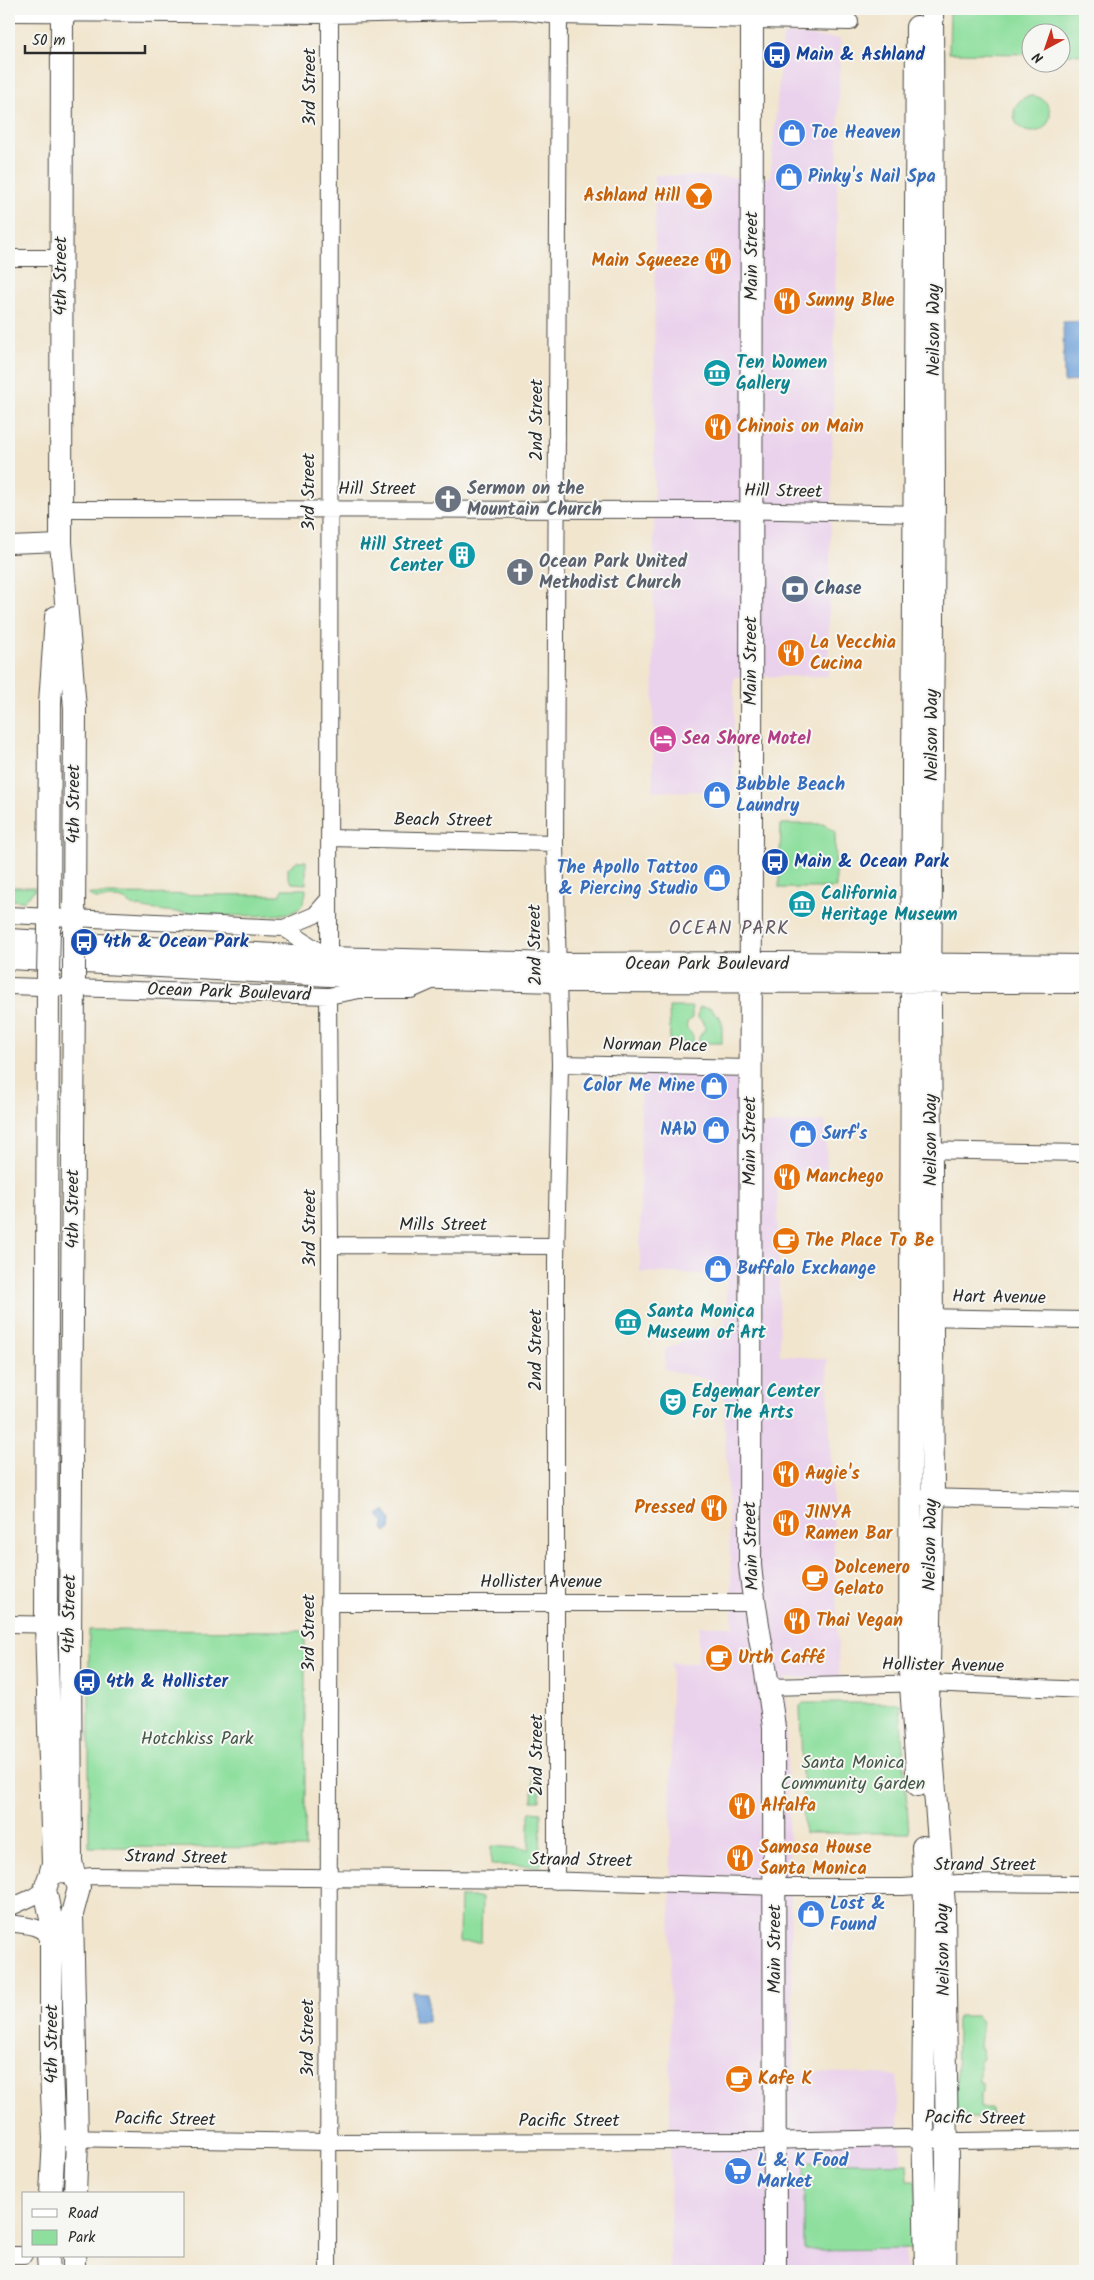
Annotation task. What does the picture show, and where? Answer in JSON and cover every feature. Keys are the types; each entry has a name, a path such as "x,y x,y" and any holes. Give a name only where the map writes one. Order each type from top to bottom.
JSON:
{"street":[{"name":"Neilson Way","path":"917,9 924,514"},
{"name":"Neilson Way","path":"926,2271 934,2140 933,1885 919,1683 922,1497 921,974 924,514 932,9"},
{"path":"9,13 62,11 515,11 752,14 850,22"},
{"name":"4th Street","path":"51,2192 54,2138 51,2072 52,1944 51,1911 47,1886 53,1864 46,1624 48,980 50,703 61,543 62,11"},
{"name":"3rd Street","path":"328,2271 330,12"},
{"name":"2nd Street","path":"556,1881 557,1246 560,1064 556,973 559,12"},
{"name":"Main Street","path":"752,14 750,1555 754,1603 769,1688 774,1745 775,2271"},
{"path":"9,258 61,258"},
{"name":"Hill Street","path":"61,509 751,511 924,514"},
{"path":"9,545 61,543"},
{"name":"4th Street","path":"61,543 75,708 70,1625 71,1861 75,1884 72,1921 77,2139 76,2192"},
{"name":"Beach Street","path":"329,838 556,843"},
{"path":"9,916 49,924 74,926 284,928 315,915 328,900"},
{"path":"284,928 329,976"},
{"name":"Ocean Park Boulevard","path":"9,940 329,976"},
{"name":"Ocean Park Boulevard","path":"9,958 329,976 446,978 556,973"},
{"name":"Ocean Park Boulevard","path":"921,974 1085,966"},
{"name":"Ocean Park Boulevard","path":"9,986 48,980 74,983 329,976 752,972 921,974 1085,982"},
{"name":"Norman Place","path":"560,1064 750,1068"},
{"path":"922,1150 1085,1153"},
{"name":"Mills Street","path":"330,1245 557,1246"},
{"name":"Hart Avenue","path":"921,1317 1085,1320"},
{"path":"922,1497 1085,1501"},
{"name":"Hollister Avenue","path":"329,1603 754,1603"},
{"path":"9,1624 70,1625"},
{"name":"Hollister Avenue","path":"769,1688 919,1683 1085,1690"},
{"path":"9,1908 33,1897 62,1870 75,1884 72,1901 61,1904 55,1902 47,1886"},
{"name":"Strand Street","path":"75,1884 92,1876 556,1881 775,1887 1085,1884"},
{"path":"9,1923 40,1929 48,1935 52,1944"},
{"name":"Pacific Street","path":"54,2138 328,2142 1085,2139"},
{"name":"Neilson Way","path":"934,2140 945,2271"},
{"path":"9,2255 22,2255"},
{"path":"48,2258 49,2271"},
{"path":"74,2258 74,2271"}],"shaded area":[{"path":"786,33 840,39 828,676 734,677 734,792 653,791 655,175 770,178 783,37"},
{"path":"641,1073 737,1077 737,1126 825,1121 827,1171 777,1172 780,1355 827,1359 839,1677 785,1678 794,2071 897,2075 906,2271 670,2271 671,1663 698,1663 699,1626 733,1626 723,1384 665,1369 665,1349 725,1324 727,1275 640,1272"}],"green space":[{"path":"950,9 1085,9 1085,55 1072,54 1072,22 1022,22 1022,54 949,53"},
{"path":"1032,96 1039,97 1045,101 1049,107 1049,121 1045,127 1039,131 1032,132 1025,131 1019,127 1015,121 1014,114 1015,107 1019,101 1025,97"},
{"path":"781,824 823,824 835,831 836,888 779,888"},
{"path":"297,861 306,861 306,884 292,883 288,877 288,868"},
{"path":"9,887 35,887 34,891 23,901 9,900"},
{"path":"282,889 306,889 305,899 298,910 283,914 216,915 148,909 131,905 119,898 95,899 88,894 281,895"},
{"path":"669,1007 692,1007 692,1018 688,1021 686,1027 693,1036 693,1043 670,1043"},
{"path":"699,1007 711,1008 717,1017 719,1015 722,1023 722,1043 699,1043 699,1037 705,1029 704,1022 698,1018"},
{"name":"Hotchkiss Park","path":"89,1630 305,1631 305,1848 89,1847"},
{"name":"Santa Monica Community Garden","path":"803,1703 896,1703 900,1705 909,1833 804,1833 800,1706"},
{"path":"540,1767 540,1801 532,1801 533,1768"},
{"path":"531,1811 541,1812 540,1866 491,1865 491,1846 529,1849 529,1814"},
{"path":"460,1897 482,1897 481,1942 459,1942"},
{"path":"957,2016 977,2016 982,2022 980,2049 982,2049 983,2059 980,2060 982,2092 980,2094 980,2108 992,2108 992,2118 963,2118 956,2111"},
{"path":"804,2162 907,2164 908,2181 916,2181 914,2249 804,2250"}],"water":[{"path":"1085,321 1085,381 1064,382 1063,322"},
{"path":"385,1510 391,1520 390,1529 386,1532 383,1529 384,1523 378,1515"},
{"path":"413,1992 428,1993 428,2021 413,2021"}],"place":[{"name":"Main & Ashland","path":"777,55"},
{"name":"Toe Heaven","path":"792,133"},
{"name":"Pinky's Nail Spa","path":"789,177"},
{"name":"Ashland Hill","path":"699,196"},
{"name":"Main Squeeze","path":"718,261"},
{"name":"Sunny Blue","path":"787,301"},
{"name":"Ten Women Gallery","path":"717,373"},
{"name":"Chinois on Main","path":"718,427"},
{"name":"Sermon on the Mountain Church","path":"448,499"},
{"name":"Hill Street Center","path":"462,555"},
{"name":"Ocean Park United Methodist Church","path":"520,572"},
{"name":"Chase","path":"795,589"},
{"name":"La Vecchia Cucina","path":"791,653"},
{"name":"Sea Shore Motel","path":"663,739"},
{"name":"Bubble Beach Laundry","path":"717,795"},
{"name":"Main & Ocean Park","path":"775,862"},
{"name":"The Apollo Tattoo & Piercing Studio","path":"717,878"},
{"name":"California Heritage Museum","path":"802,904"},
{"name":"4th & Ocean Park","path":"84,942"},
{"name":"Color Me Mine","path":"714,1086"},
{"name":"NAW","path":"716,1130"},
{"name":"Surf's","path":"803,1134"},
{"name":"Manchego","path":"787,1177"},
{"name":"The Place To Be","path":"786,1241"},
{"name":"Buffalo Exchange","path":"718,1269"},
{"name":"Santa Monica Museum of Art","path":"628,1322"},
{"name":"Edgemar Center For The Arts","path":"673,1402"},
{"name":"Augie's","path":"786,1474"},
{"name":"Pressed","path":"714,1508"},
{"name":"JINYA Ramen Bar","path":"786,1523"},
{"name":"Dolcenero Gelato","path":"815,1578"},
{"name":"Thai Vegan","path":"797,1621"},
{"name":"Urth Caffé","path":"719,1658"},
{"name":"4th & Hollister","path":"87,1682"},
{"name":"Alfalfa","path":"742,1806"},
{"name":"Samosa House Santa Monica","path":"740,1858"},
{"name":"Lost & Found","path":"811,1914"},
{"name":"Kafe K","path":"739,2079"},
{"name":"L & K Food Market","path":"738,2171"}],"district":[{"name":"OCEAN PARK","path":"729,929"}]}
